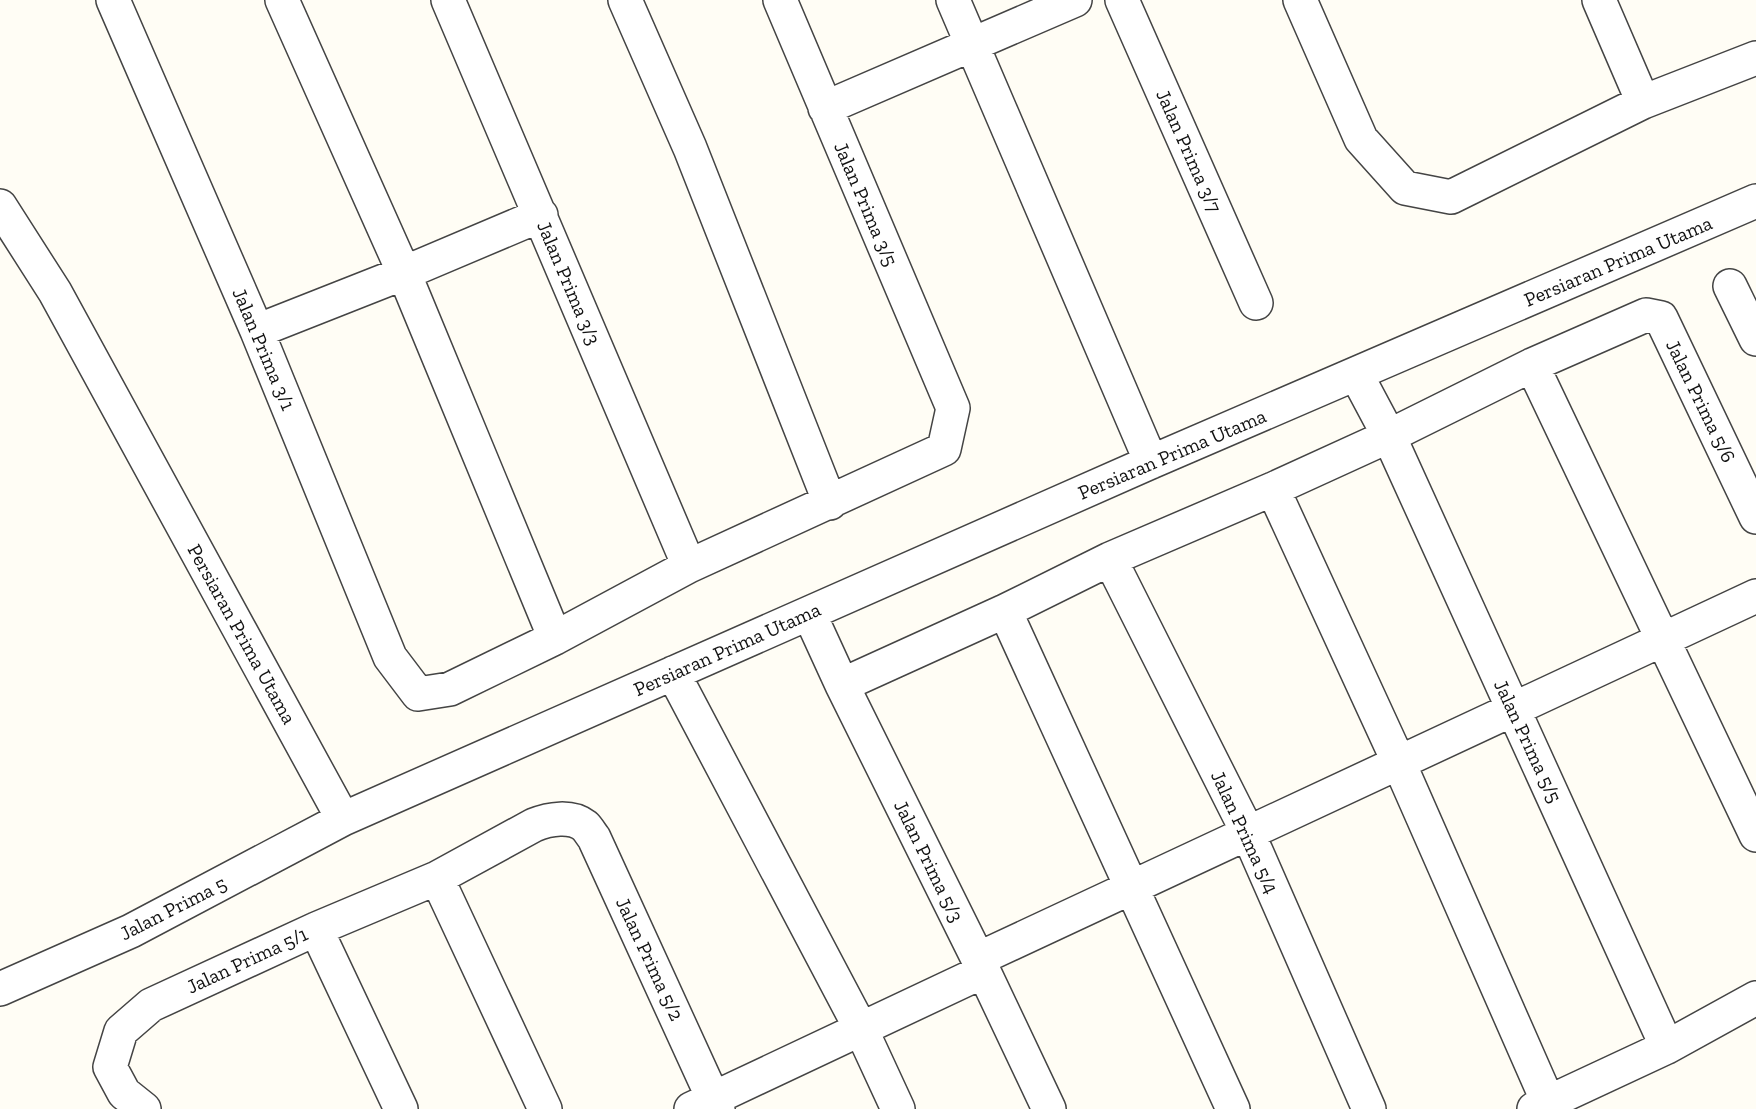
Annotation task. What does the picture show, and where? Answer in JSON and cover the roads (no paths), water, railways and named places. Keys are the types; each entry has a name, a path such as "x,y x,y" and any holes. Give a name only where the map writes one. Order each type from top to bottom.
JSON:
{"street":[{"name":"Jalan Prima 3/1","path":"113,0 257,331 390,657 418,694 450,689 555,638"},
{"path":"282,0 404,273 555,638 689,566 830,503 690,148 626,0"},
{"name":"Jalan Prima 3/3","path":"448,0 689,566"},
{"name":"Jalan Prima 3/5","path":"780,0 953,408 944,449 830,503"},
{"path":"953,0 1151,462"},
{"path":"825,108 1075,0"},
{"name":"Jalan Prima 3/7","path":"1122,0 1256,303"},
{"path":"1300,0 1361,139 1405,188 1451,197 1643,102 1756,58"},
{"path":"1599,0 1643,102"},
{"name":"Persiaran Prima Utama","path":"0,206 55,291 343,819 1151,462 1756,201"},
{"path":"257,331 404,273 540,215"},
{"path":"1730,286 1756,339"},
{"name":"Jalan Prima 5/6","path":"1532,364 1646,315 1661,318 1756,517"},
{"path":"842,685 1005,611 1110,559 1389,436 1532,364 1756,835"},
{"name":"Jalan Prima 5/5","path":"1356,374 1389,436 1667,1047"},
{"path":"1273,489 1399,763 1541,1106 1667,1047 1756,999"},
{"name":"Jalan Prima 5/4","path":"1110,559 1248,833 1369,1109"},
{"path":"708,1105 861,1029 1131,888 1756,596"},
{"path":"1005,611 1233,1109"},
{"name":"Jalan Prima 5/3","path":"809,613 1049,1109"},
{"path":"673,673 861,1029 898,1109"},
{"name":"Jalan Prima 5","path":"0,989 131,931 343,819"},
{"name":"Jalan Prima 5/2","path":"437,878 534,825 549,820 569,820 585,826 594,838 708,1105"},
{"path":"316,929 437,878 545,1109"},
{"name":"Jalan Prima 5/1","path":"127,1104 110,1067 120,1031 151,1005 316,929 401,1109"}]}
